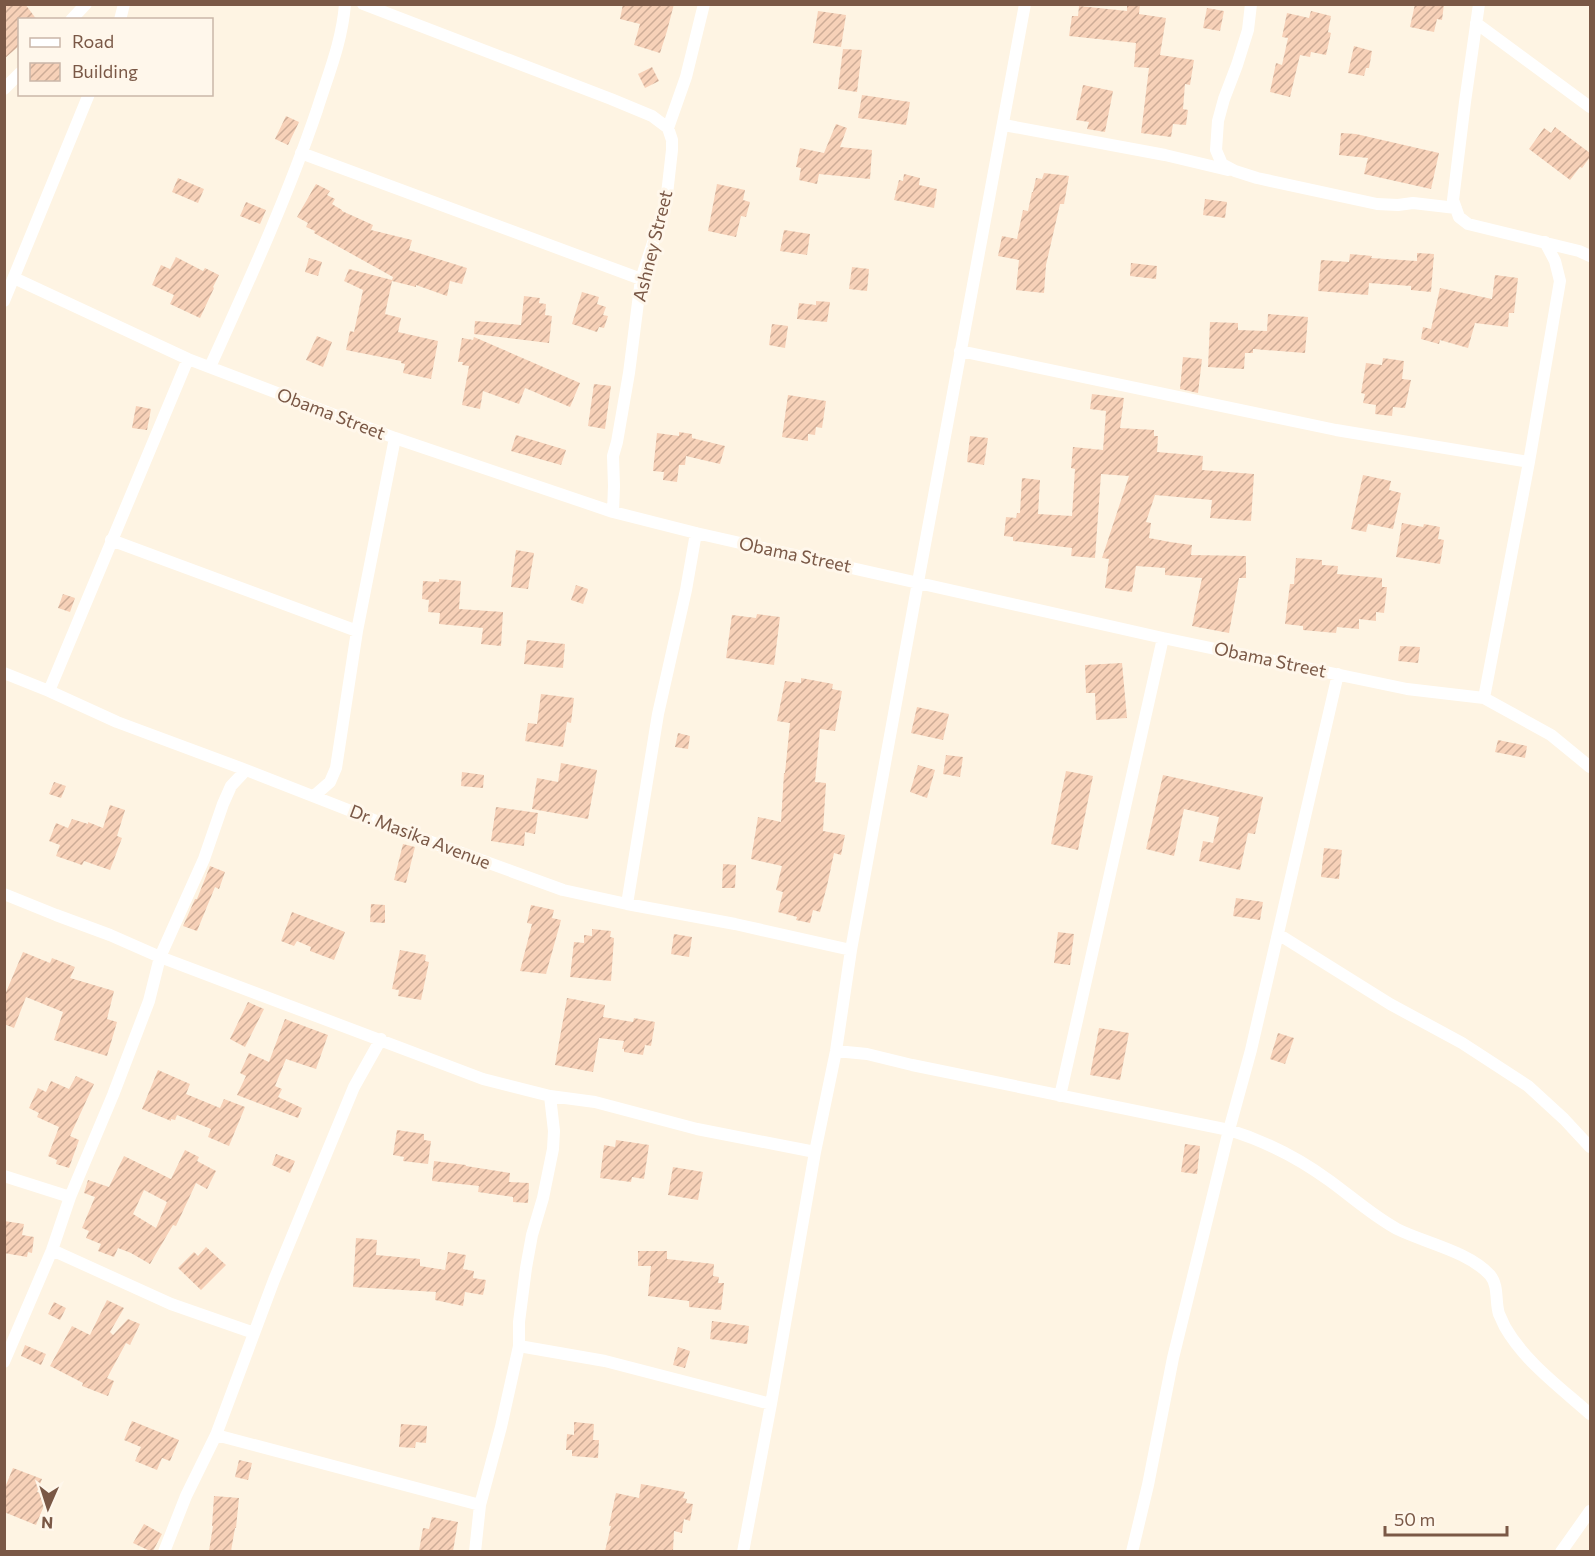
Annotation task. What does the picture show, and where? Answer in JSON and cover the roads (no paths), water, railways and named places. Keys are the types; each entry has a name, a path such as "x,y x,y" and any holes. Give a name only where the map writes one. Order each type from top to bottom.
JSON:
{"street":[{"path":"73,18 86,4"},
{"path":"210,367 301,153 339,46 345,4"},
{"path":"363,4 611,99 652,116 668,128 686,77 704,4"},
{"path":"743,1551 771,1404 814,1152 836,1051 851,950 1025,4"},
{"path":"1235,171 1222,164 1216,150 1218,121 1248,30 1251,4"},
{"path":"1479,4 1453,200 1459,217 1468,224 1580,251 1590,256"},
{"path":"1476,22 1590,107"},
{"path":"4,89 18,75"},
{"path":"4,300 88,96"},
{"path":"1004,125 1165,155 1377,204 1413,203 1456,208"},
{"name":"Ashney Street","path":"613,512 613,456 629,373 641,279 666,203 672,150 668,128"},
{"path":"301,153 641,279"},
{"path":"1484,698 1529,462 1560,281 1555,261 1545,242"},
{"name":"Obama Street","path":"14,278 188,359 395,438 613,512 696,533 1163,638 1407,689 1484,698 1551,735 1590,767"},
{"path":"960,351 1336,430 1529,462"},
{"path":"49,691 188,359"},
{"path":"314,796 330,782 336,768 357,631 395,438"},
{"path":"627,904 658,714 686,590 696,533"},
{"path":"111,540 357,631"},
{"path":"1060,1096 1163,638"},
{"name":"Dr. Masika Avenue","path":"4,673 117,722 563,890 851,950"},
{"path":"1132,1551 1148,1485 1173,1358 1251,1050 1338,674"},
{"path":"4,1362 52,1250 70,1197 149,1001 160,957 204,860 231,786 246,770"},
{"path":"4,894 110,934 160,957 483,1079 550,1096 595,1102 697,1129 814,1152"},
{"path":"1278,934 1390,1004 1462,1043 1528,1086 1590,1147"},
{"path":"164,1551 186,1496 216,1435 278,1269 354,1087 381,1040"},
{"path":"836,1051 867,1054 1229,1131 1290,1156 1395,1228 1463,1256 1483,1269 1492,1277 1497,1291 1499,1313 1506,1328 1523,1352 1590,1414"},
{"path":"475,1551 480,1505 501,1427 519,1346 519,1322 532,1235 543,1198 553,1149 554,1131 550,1096"},
{"path":"4,1176 70,1197"},
{"path":"52,1250 171,1304 254,1333"},
{"path":"519,1346 605,1361 771,1404"},
{"path":"216,1435 480,1505"},
{"path":"1561,1551 1590,1511"}]}
